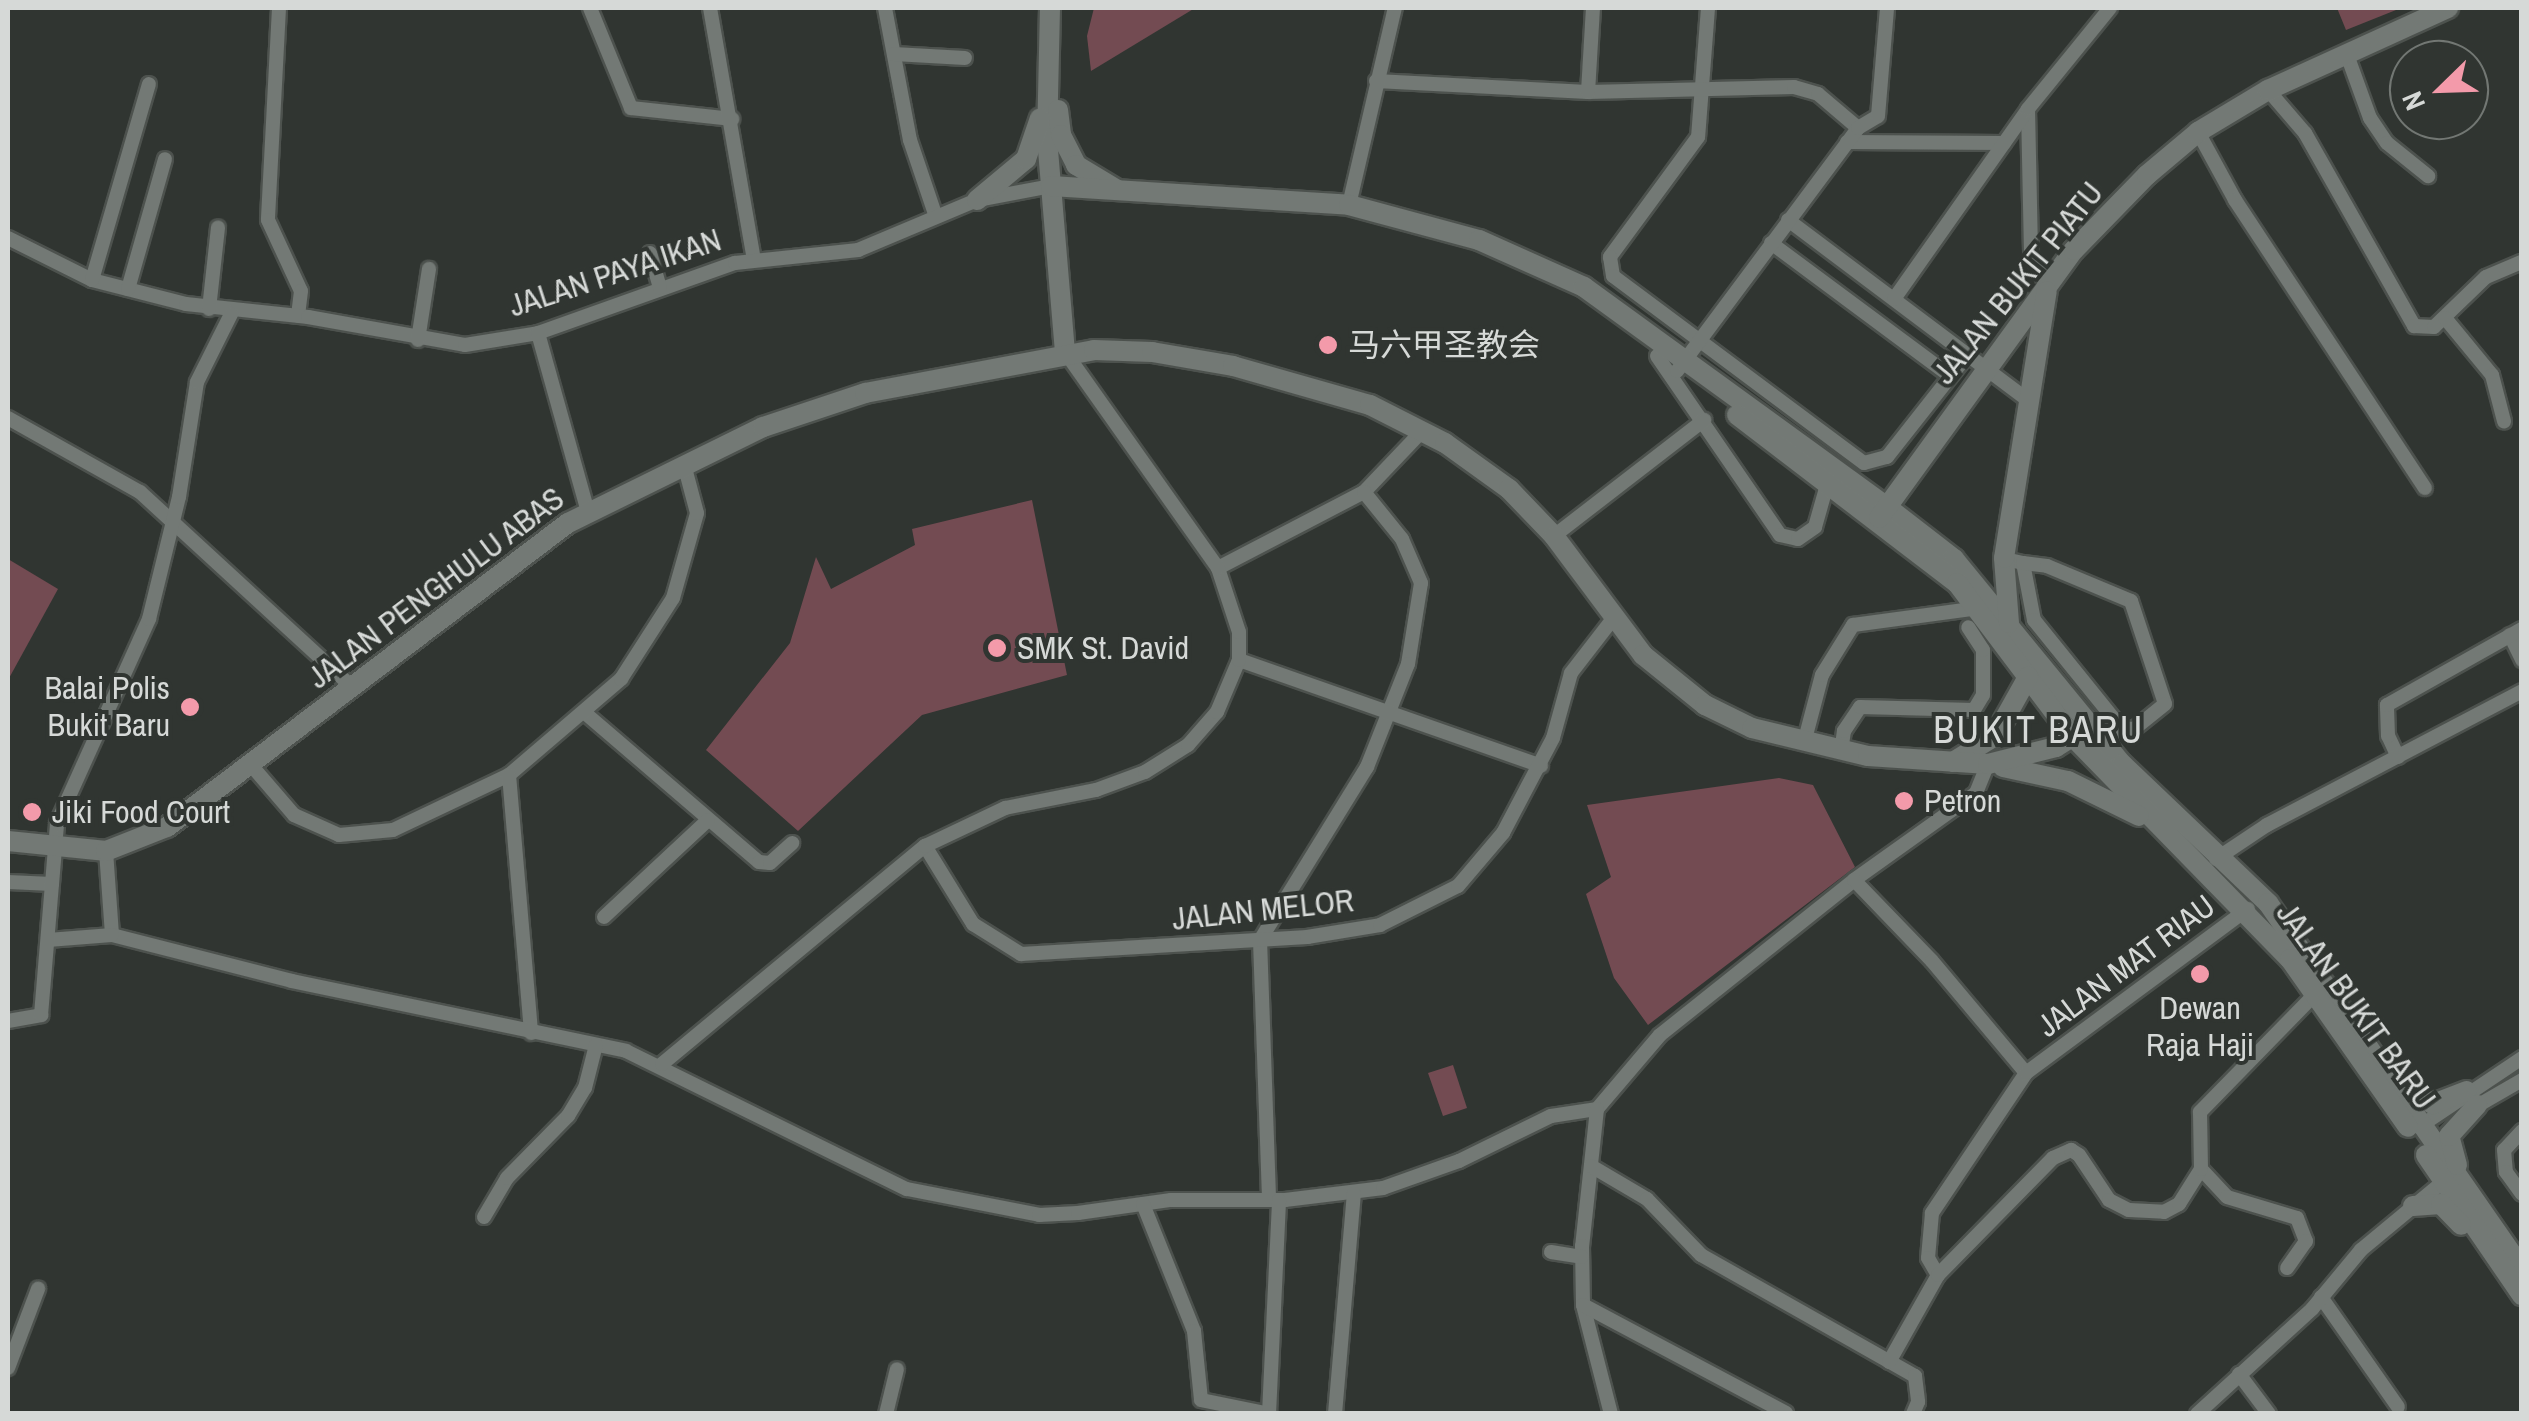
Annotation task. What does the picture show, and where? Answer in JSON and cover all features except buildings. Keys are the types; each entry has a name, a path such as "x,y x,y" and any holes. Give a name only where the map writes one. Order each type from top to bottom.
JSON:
{"main road":[{"name":"JALAN BUKIT PIATU","path":"1883,513 1986,366 2101,219 2198,132 2268,90 2448,8"},
{"path":"1049,13 1046,97 1050,186 1065,352"},
{"path":"1049,13 1068,152 1089,175 1132,195"},
{"path":"977,200 1026,159 1046,97"},
{"name":"JALAN PAYA IKAN","path":"1050,186 1132,195 1348,206 1479,240 1571,280 1680,365"},
{"name":"JALAN PAYA IKAN","path":"1479,240 1580,300 1657,356 1680,365"},
{"path":"2010,627 2028,400 2048,290"},
{"name":"JALAN PENGHULU ABAS","path":"8,840 106,851 166,827 588,512 763,427 865,392 1065,352 1152,352 1234,366 1370,404 1422,431 1509,489 1554,536 1612,620 1656,667 1705,705 1804,744 1951,764 1988,764 2081,733"},
{"name":"JALAN BUKIT BARU","path":"1680,365 1883,513 1954,559 2010,627 2081,733 2103,744 2212,864 2421,1136"},
{"name":"JALAN BUKIT BARU","path":"1883,513 1979,608 2028,677 2177,844 2268,903 2316,967 2522,1295"},
{"path":"1951,764 1994,736 2028,677"},
{"path":"1988,764 2084,788 2177,844"},
{"path":"2316,967 2416,1099 2433,1104 2472,1098"},
{"path":"2472,1098 2449,1136 2450,1152 2522,1265"},
{"name":"JALAN BUKIT BARU","path":"2449,1177 2522,1265"},
{"path":"2413,1206 2428,1200 2452,1212 2522,1306"}],"street":[{"path":"279,8 268,220 301,290 298,316"},
{"path":"590,8 631,108 732,118"},
{"path":"710,8 754,260"},
{"path":"885,8 910,140 935,214"},
{"path":"1348,206 1395,8"},
{"path":"1588,92 1593,8"},
{"path":"1708,8 1698,137 1610,264 1617,280 1864,463 1875,464 1968,354"},
{"path":"1680,365 1847,142 1883,106 1886,8"},
{"path":"1894,299 2028,108 2110,8"},
{"path":"2346,52 2370,118 2386,142 2428,176"},
{"path":"894,54 966,58"},
{"path":"1376,80 1588,92 1807,89 1858,128"},
{"path":"92,280 149,84"},
{"path":"2268,90 2306,134 2414,326 2428,330 2486,277 2522,262"},
{"path":"2028,108 2032,254 2048,290"},
{"path":"2198,132 2244,214 2425,488"},
{"path":"1847,142 2004,144"},
{"path":"128,289 165,159"},
{"name":"JALAN PAYA IKAN","path":"8,238 92,280 231,314 298,316 418,340 494,343 538,334 660,288 754,260 832,256 977,200 1050,186"},
{"path":"1788,220 2028,400"},
{"path":"209,309 218,227"},
{"path":"1770,243 1950,376"},
{"path":"650,253 660,288"},
{"path":"418,340 429,269"},
{"path":"8,1021 41,1015 57,823 149,618 174,521 196,382 231,314"},
{"path":"2445,318 2492,374 2504,422"},
{"path":"538,334 588,512"},
{"path":"662,1064 925,846 1005,808 1108,786 1168,760 1217,712 1239,660 1239,632 1218,568 1065,352"},
{"path":"1657,356 1704,420 1772,526 1788,539 1815,528 1831,475"},
{"path":"8,418 140,492 352,686"},
{"path":"1554,536 1704,420"},
{"path":"1218,568 1364,492 1422,431"},
{"path":"251,765 294,816 338,836 393,830 508,775 585,713 630,667 683,576 696,514 684,464"},
{"path":"1143,1204 1194,1331 1201,1400 1269,1413 1274,1200 1260,940 1343,812 1388,713 1408,664 1421,582 1402,539 1364,492"},
{"path":"2014,560 2034,620 2121,728"},
{"path":"2014,560 2131,602 2166,704 2134,729 2121,728 2103,744"},
{"path":"1804,744 1822,675 1853,625 1979,608"},
{"name":"JALAN MELOR","path":"925,846 972,924 1021,954 1354,931 1437,900 1491,848 1541,766 1570,673 1612,620"},
{"path":"1842,752 1844,731 1860,708 1974,710 1983,695 1983,650 1968,627"},
{"path":"2398,757 2388,736 2387,705 2516,632 2522,660"},
{"path":"1239,660 1541,766"},
{"path":"2212,864 2522,691"},
{"path":"585,713 759,862 770,864 792,843"},
{"path":"1611,1414 1583,1305 1582,1257 1598,1109 1660,1034 1854,880 1968,800 1988,764"},
{"path":"508,775 531,1033"},
{"path":"604,916 708,820"},
{"path":"106,851 112,935"},
{"path":"1854,880 2032,1070"},
{"path":"8,882 52,884"},
{"name":"JALAN MAT RIAU","path":"1938,1275 1928,1258 1932,1213 2032,1070 2248,909"},
{"path":"48,940 112,935 596,1045 662,1064 930,1198 1039,1215 1143,1204 1354,1194 1459,1161 1551,1116 1598,1109"},
{"path":"1890,1362 1938,1275 2062,1153 2078,1156 2110,1200 2150,1213 2179,1204 2201,1170 2200,1112 2314,994"},
{"path":"484,1216 507,1178 568,1116 585,1088 596,1045"},
{"path":"2421,1136 2522,1058"},
{"path":"2472,1098 2522,1080"},
{"path":"2522,1132 2504,1150 2506,1172 2522,1194"},
{"path":"1591,1166 1647,1198 1702,1255 1915,1376 1918,1402 1913,1414"},
{"path":"2201,1170 2228,1197 2297,1218 2306,1242 2287,1268"},
{"path":"2197,1414 2413,1206 2449,1177"},
{"path":"1335,1414 1354,1194"},
{"path":"1551,1252 1582,1257"},
{"path":"8,1368 38,1288"},
{"path":"2322,1297 2398,1407"},
{"path":"1583,1305 1786,1414"},
{"path":"886,1414 897,1368"},
{"path":"2239,1374 2269,1414"}],"shaded area":[{"path":"1094,8 1195,8 1091,71 1087,36"},
{"path":"2337,8 2401,8 2346,30"},
{"path":"1032,500 1067,675 922,715 798,831 706,750 790,643 816,557 831,589 915,545 912,529"},
{"path":"8,559 58,589 8,680"},
{"path":"1779,778 1813,785 1855,867 1648,1025 1614,978 1586,894 1611,877 1587,805"},
{"path":"1453,1065 1467,1108 1443,1116 1428,1073"}],"place":[{"name":"马六甲圣教会","path":"1328,345"},
{"name":"SMK St. David","path":"997,648"},
{"name":"Balai Polis Bukit Baru","path":"190,707"},
{"name":"Petron","path":"1904,801"},
{"name":"Jiki Food Court","path":"32,812"},
{"name":"Dewan Raja Haji","path":"2200,974"}],"district":[{"name":"BUKIT BARU","path":"2039,730"}]}
